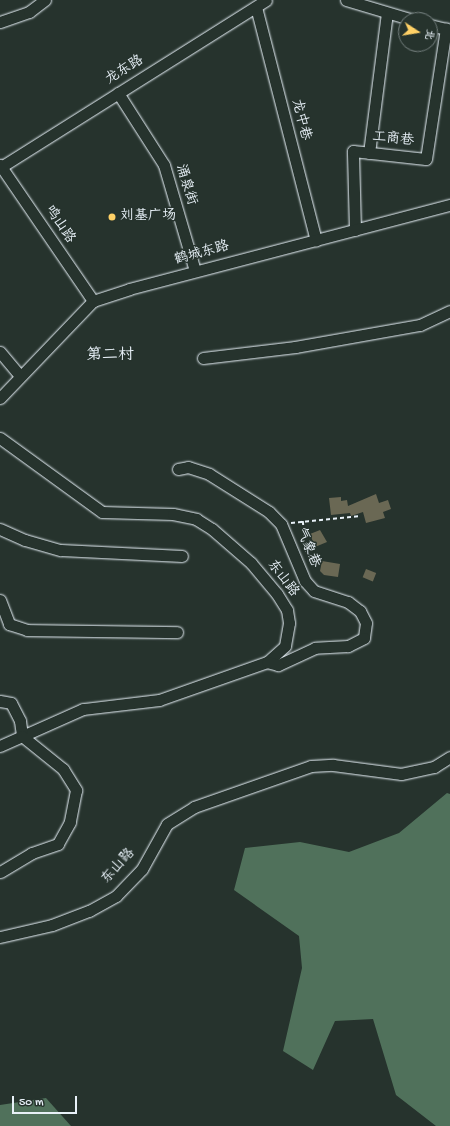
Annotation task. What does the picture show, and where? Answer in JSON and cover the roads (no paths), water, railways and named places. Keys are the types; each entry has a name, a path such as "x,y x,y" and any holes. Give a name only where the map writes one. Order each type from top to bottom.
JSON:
{"street":[{"path":"0,22 29,12 45,0"},
{"name":"龙东路","path":"0,166 266,0"},
{"path":"346,0 374,4 387,12 398,15"},
{"name":"龙中巷","path":"256,6 316,240"},
{"path":"369,153 387,12"},
{"path":"438,27 448,30"},
{"name":"工商巷","path":"355,230 353,151 426,159 448,30"},
{"name":"涌泉街","path":"118,93 164,165 195,271"},
{"name":"鸣山路","path":"0,166 93,301"},
{"name":"鹤城东路","path":"0,398 93,301 195,271 450,205"},
{"path":"204,358 295,347 420,325 450,311"},
{"path":"0,352 20,376"},
{"name":"东山路","path":"0,438 102,512 188,516 227,541 251,563 287,610 289,623 285,646 267,662 159,700 83,710 0,746"},
{"name":"气象巷","path":"178,468 188,467 209,474 261,506 281,524 305,580 314,590 348,602 360,611 366,623 366,633 364,638 348,646 316,648 278,665 267,662"},
{"path":"0,529 25,540 61,550 182,556"},
{"path":"0,600 9,624 27,630 177,632"},
{"path":"0,701 11,703 20,721 22,736 63,768 76,790 70,822 58,844 32,853 0,872"},
{"name":"东山路","path":"0,937 52,925 90,911 116,896 142,869 167,824 194,807 311,766 333,765 401,774 434,767 450,757"}],"place":[{"name":"刘基广场","path":"112,217"}],"district":[{"name":"第二村","path":"110,357"}]}
